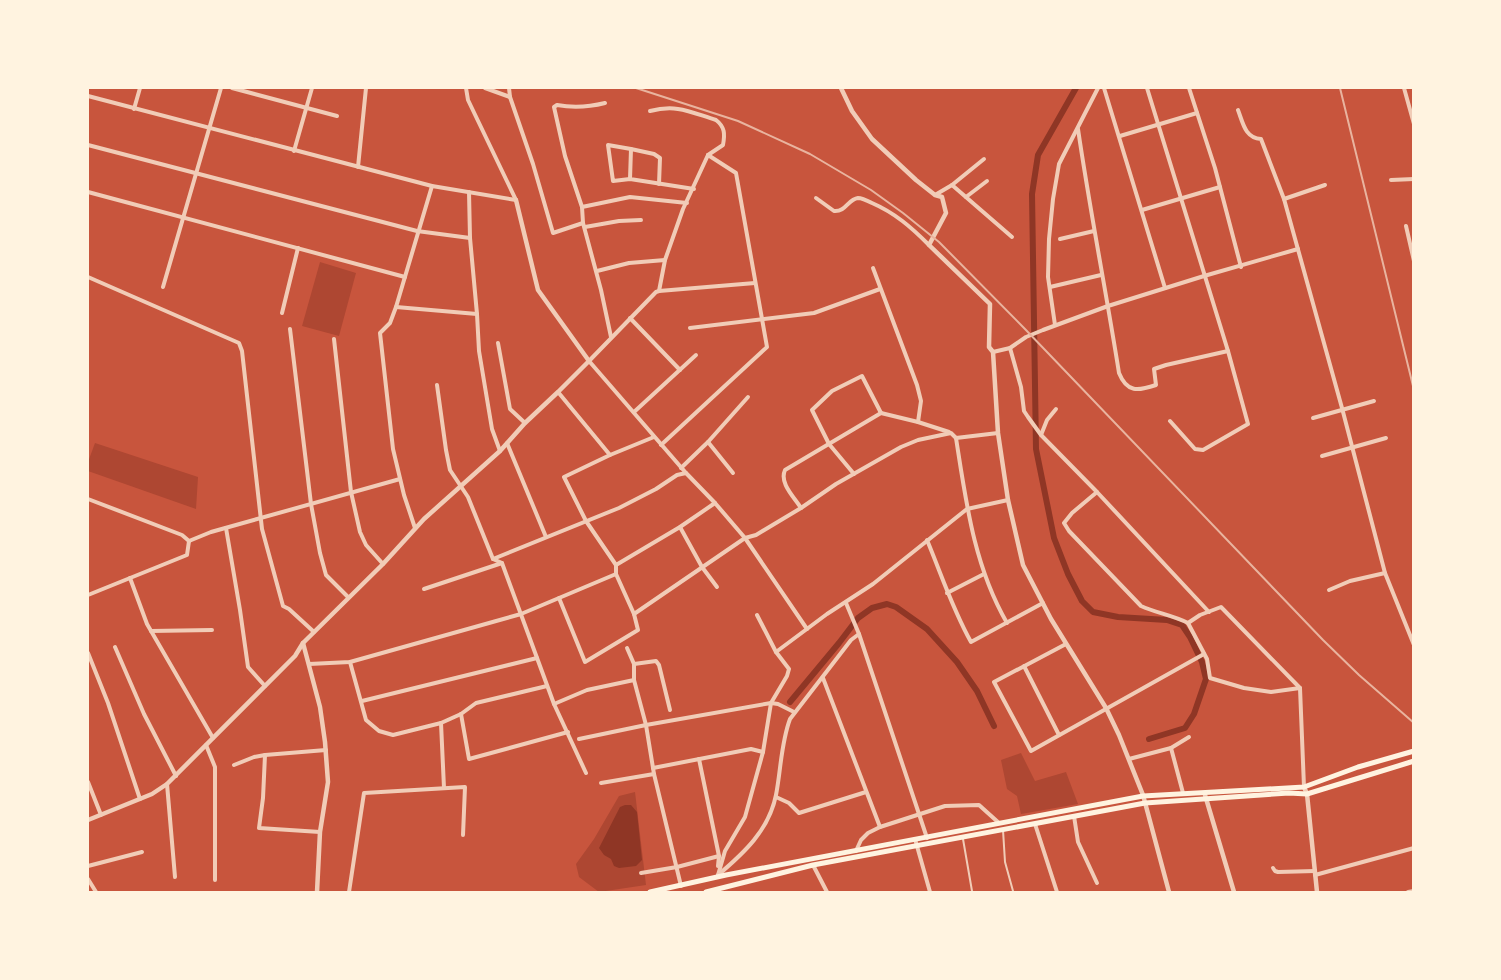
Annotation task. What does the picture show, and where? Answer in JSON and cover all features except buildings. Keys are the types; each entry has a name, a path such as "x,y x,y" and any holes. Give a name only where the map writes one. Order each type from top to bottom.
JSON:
{"main road":[{"path":"650,892 810,859 963,836 1143,796 1304,787 1358,767 1414,750"},
{"path":"706,892 713,892 813,865 927,838 1035,824 1145,803 1206,798 1307,794 1414,761"},
{"path":"810,859 813,865"},
{"path":"681,886 683,892"}],"street":[{"path":"134,109 140,88"},
{"path":"164,287 220,88"},
{"path":"232,88 337,116"},
{"path":"294,151 312,88"},
{"path":"358,167 366,88"},
{"path":"466,88 468,100 516,200 538,290 589,361 681,468 745,538 807,629"},
{"path":"485,88 510,97"},
{"path":"509,88 510,97 533,164 553,233 584,225 640,220"},
{"path":"843,88 852,111 872,140 916,180 935,195 942,197 946,213 929,246"},
{"path":"1055,325 1048,277 1049,239 1059,164 1098,88"},
{"path":"1104,88 1166,288"},
{"path":"1147,88 1228,351 1248,424 1203,450 1195,449 1170,421"},
{"path":"1189,88 1220,187 1241,267"},
{"path":"1404,88 1414,124"},
{"path":"88,96 432,186 516,200"},
{"path":"605,103 573,107 556,105 554,108 566,156 582,207 584,225 597,271 610,337"},
{"path":"650,112 666,108 680,108 716,120 723,127 724,138 722,145 708,156 683,209 665,260 660,291"},
{"path":"1238,110 1246,133 1256,139 1261,139 1284,199 1353,448 1384,573 1414,644"},
{"path":"1120,136 1197,113"},
{"path":"1078,129 1101,275 1122,381 1130,388 1138,390 1156,385 1154,369 1228,351"},
{"path":"659,184 660,158 654,154 608,145 613,180 630,179 659,184 694,189"},
{"path":"88,146 417,231 470,238"},
{"path":"630,179 631,150"},
{"path":"661,445 767,347 736,172 708,156"},
{"path":"935,195 952,185 984,159"},
{"path":"1391,180 1414,179"},
{"path":"966,197 986,181"},
{"path":"952,185 1012,237"},
{"path":"1284,199 1326,185"},
{"path":"415,528 393,449 380,334 390,323 396,307 417,231 432,186"},
{"path":"1142,210 1220,187"},
{"path":"88,192 405,276"},
{"path":"469,192 470,238 478,314 479,352 492,429 500,451"},
{"path":"582,207 630,197 687,203"},
{"path":"816,198 834,211 843,210 853,200 860,198 885,208 905,222 990,304 989,347 993,352 998,433 1008,500 1023,565 1066,644 1106,708 1129,759 1143,796 1170,892"},
{"path":"1406,226 1414,261"},
{"path":"1060,239 1094,231"},
{"path":"282,313 298,248"},
{"path":"993,352 1010,348 1026,337 1108,306 1298,249"},
{"path":"597,271 629,263 665,260"},
{"path":"873,268 917,385 921,401 918,422"},
{"path":"1050,287 1101,275"},
{"path":"88,277 188,322 237,341 242,351 262,529 283,606 314,632"},
{"path":"88,820 152,794 176,776 295,656 303,643 383,564 415,528 500,451 525,423 656,292 755,283"},
{"path":"690,328 814,313 880,289"},
{"path":"396,307 478,314"},
{"path":"630,318 680,370"},
{"path":"290,329 311,504 320,553 326,575 348,597"},
{"path":"334,339 351,492 360,532 366,545 383,564"},
{"path":"498,343 510,409 525,423"},
{"path":"1010,348 1021,387 1024,411 1041,435 1209,612"},
{"path":"634,412 696,355"},
{"path":"854,474 829,444 812,410 832,391 862,376 881,413"},
{"path":"437,385 450,470 468,497 493,559 502,563 554,704 586,773"},
{"path":"558,392 610,455"},
{"path":"681,468 708,442 748,397"},
{"path":"1313,418 1342,408 1374,401"},
{"path":"1041,435 1056,409"},
{"path":"801,508 784,481 784,470 881,413 918,422 951,433 956,438 967,509 984,574 997,605 1007,622"},
{"path":"634,614 745,538 756,535 836,484 901,447 918,440 951,433"},
{"path":"956,438 998,433"},
{"path":"559,598 585,662 638,630 634,614 616,574 616,565 586,521 564,477 654,437"},
{"path":"1322,456 1386,438"},
{"path":"708,442 733,473"},
{"path":"507,443 546,537"},
{"path":"493,559 619,508 656,489 677,475 686,473"},
{"path":"189,541 226,528 400,479"},
{"path":"1097,492 1072,513 1064,523 1069,531 1141,606 1188,622 1207,659 1210,678 1244,688 1271,692 1300,688"},
{"path":"88,499 182,535 189,541"},
{"path":"776,652 846,603 967,509 1008,500"},
{"path":"616,565 680,527 715,503"},
{"path":"680,527 702,567 717,587"},
{"path":"226,528 248,666 265,686"},
{"path":"927,540 957,617 972,642 1043,603"},
{"path":"88,595 187,555 189,541"},
{"path":"424,589 502,563"},
{"path":"1329,590 1350,581 1384,573"},
{"path":"309,664 350,662 521,614 616,574"},
{"path":"947,593 984,574"},
{"path":"130,578 147,624 213,738"},
{"path":"846,603 858,632 927,838"},
{"path":"1188,622 1221,607 1300,688 1304,787 1307,794 1317,892"},
{"path":"718,875 725,851 745,816 763,752 771,703 787,676 789,669 776,652 757,615"},
{"path":"151,631 212,630"},
{"path":"718,875 746,851 762,831 776,797 785,733 792,711 823,678 858,632"},
{"path":"303,643 320,707 328,782 320,832 317,892"},
{"path":"1066,644 994,682 1031,751 1204,654"},
{"path":"115,646 144,714 176,776"},
{"path":"627,648 634,664 634,680 646,725 654,774 681,886"},
{"path":"88,653 108,704 140,799"},
{"path":"362,701 537,658"},
{"path":"634,664 656,661 660,665 670,710"},
{"path":"350,662 366,720 379,731 388,735 441,723 461,714 476,703 547,686"},
{"path":"1024,666 1059,735"},
{"path":"823,678 880,827"},
{"path":"554,704 587,690 634,680"},
{"path":"579,738 771,703 778,704 792,711"},
{"path":"461,714 469,759 568,732"},
{"path":"441,723 444,788"},
{"path":"1129,759 1171,748 1189,737"},
{"path":"206,745 215,767 215,880"},
{"path":"1171,748 1183,793"},
{"path":"653,768 751,749 763,752"},
{"path":"234,765 265,754 326,750"},
{"path":"265,754 263,798 258,828 320,832"},
{"path":"699,759 719,856 718,875"},
{"path":"600,783 654,774"},
{"path":"88,782 100,815"},
{"path":"167,784 175,876"},
{"path":"349,892 364,793 465,787 463,835"},
{"path":"776,797 788,802 799,813 866,792"},
{"path":"1204,792 1234,892"},
{"path":"856,851 861,840 868,833 880,827 945,806 979,806 1001,827"},
{"path":"1074,816 1078,842 1097,884"},
{"path":"1035,824 1057,892"},
{"path":"916,842 930,892"},
{"path":"1273,868 1275,872 1315,873 1414,848"},
{"path":"88,866 142,852"},
{"path":"641,873 677,867 719,856"},
{"path":"813,865 827,892"},
{"path":"718,875 726,875"},
{"path":"88,879 96,892"},
{"path":"1408,892 1414,891"}],"lane":[{"path":"1001,827 1005,862 1013,891"},
{"path":"963,836 972,891"}],"shaded area":[{"path":"320,262 356,273 339,336 302,326"},
{"path":"95,443 198,477 196,509 88,471 88,462"},
{"path":"1021,753 1035,781 1066,772 1078,804 1021,814 1017,796 1007,789 1001,760"},
{"path":"635,792 646,885 599,892 579,877 576,864 594,839 619,796"},
{"path":"631,805 637,812 642,860 636,866 619,868 614,866 611,859 604,855 599,848 620,807"}],"waterway":[{"path":"1076,88 1038,155 1032,194 1036,449 1054,538 1068,574 1082,601 1093,612 1118,617 1167,620 1182,625 1202,662 1206,679 1194,714 1185,728 1149,739"},
{"path":"790,702 858,618 872,608 887,604 896,607 927,629 957,662 977,691 994,726"}],"railway":[{"path":"636,88 738,121 810,154 871,190 939,242 1323,640 1359,675 1414,723"},
{"path":"1340,88 1414,390"}]}
